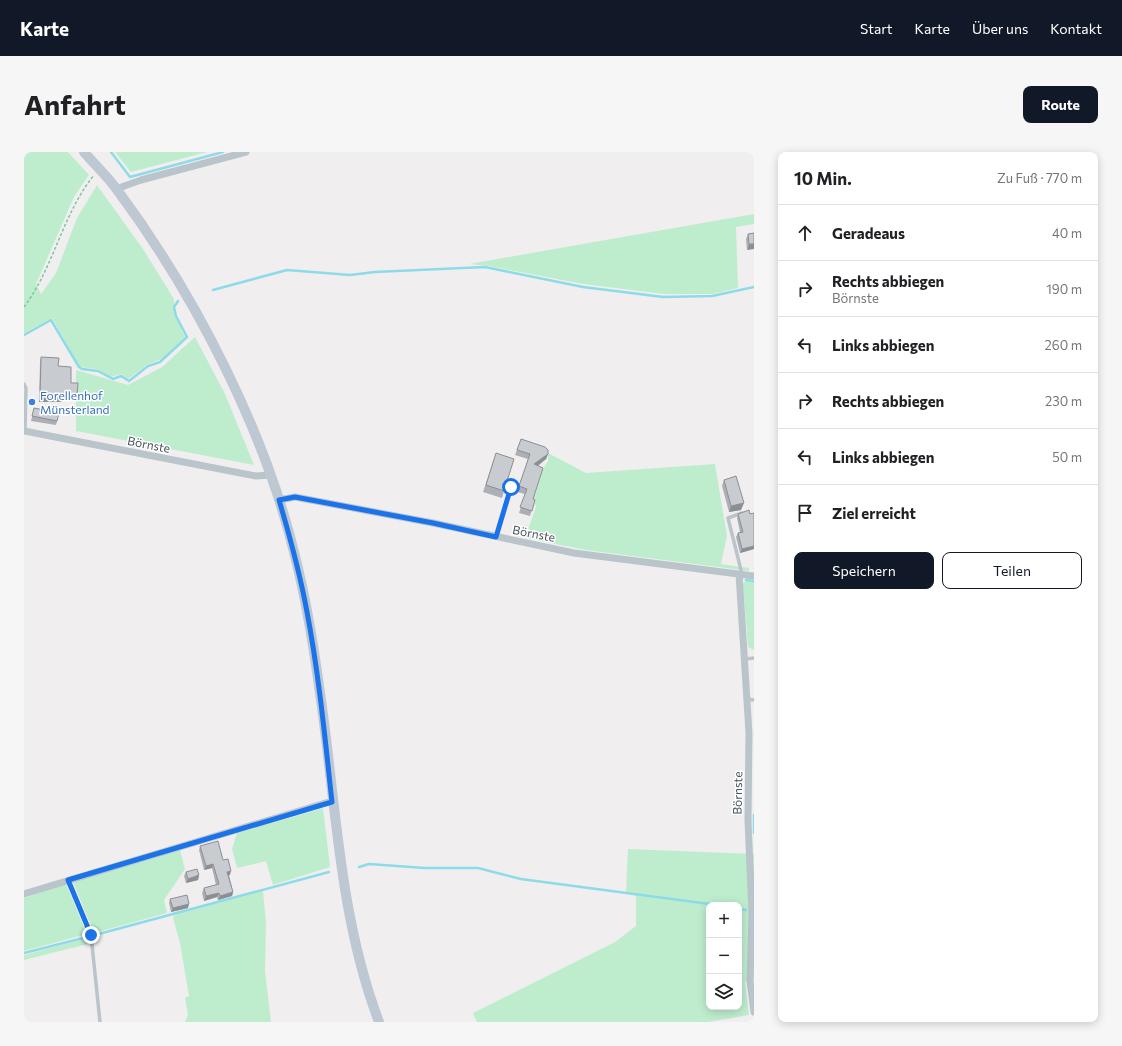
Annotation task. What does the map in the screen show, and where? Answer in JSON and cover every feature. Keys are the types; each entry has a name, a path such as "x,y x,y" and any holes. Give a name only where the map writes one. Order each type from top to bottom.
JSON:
{"main road":[{"path":"84,152 116,189 149,235 186,294 244,409 279,500 295,555 308,613 319,688 343,886 362,971 378,1022"}],"street":[{"path":"116,189 141,180 246,152"},
{"name":"Börnste","path":"24,431 256,476 270,475"},
{"name":"Börnste","path":"279,500 295,497 433,523 574,553 754,576"},
{"name":"Börnste","path":"741,574 745,658 751,699 748,820 752,915 750,981 754,1012"},
{"path":"24,894 332,802"}],"lane":[{"path":"24,384 26,388 24,431"},
{"path":"496,537 511,487"},
{"path":"741,574 728,518 742,513"},
{"path":"745,658 754,658"},
{"path":"68,880 91,935 100,1022"}],"path":[{"path":"24,308 34,294 50,262 70,211 85,185 98,169"}],"green space":[{"path":"24,152 68,152 89,175 74,197 36,284 41,294 56,273 77,218 97,185 143,249 174,299 175,316 185,337 162,359 148,364 128,379 121,374 111,377 97,369 80,367 52,318 24,333"},
{"path":"115,152 207,152 131,172"},
{"path":"754,214 754,224 736,227 738,288 712,294 664,294 583,284 489,266 469,264"},
{"path":"195,337 225,394 254,465 76,431 76,370 128,385 162,367"},
{"path":"548,453 586,473 715,464 727,536 721,564 749,568 749,571 586,550 525,538 536,507 533,497 542,470 548,461"},
{"path":"747,579 754,580 754,650 748,647 743,584"},
{"path":"323,808 330,867 273,885 266,861 237,868 232,849 237,833"},
{"path":"628,849 754,854 754,980 745,981 749,1015 708,1022 477,1022 473,1013 615,942 636,926 636,896 626,892"},
{"path":"180,850 185,869 164,900 167,913 94,933 73,882"},
{"path":"66,884 87,934 24,951 24,898"},
{"path":"263,891 266,923 265,971 271,1022 185,1022 188,1015 185,998 189,996 180,943 173,918 174,915"},
{"path":"88,938 88,944 24,960 24,955"}],"building":[{"path":"754,233 754,244 749,244 748,234"},
{"path":"41,357 59,358 58,366 71,367 71,383 78,383 77,395 64,395 64,398 40,397"},
{"path":"34,408 59,413 57,421 32,416"},
{"path":"521,439 545,447 548,450 548,454 534,464 543,468 533,499 535,500 532,511 520,507 527,489 519,486 530,454 517,450"},
{"path":"496,453 514,459 504,491 486,485"},
{"path":"736,476 744,503 731,506 724,480"},
{"path":"749,510 750,514 754,513 754,546 742,549 738,533 743,532 738,514"},
{"path":"218,841 223,860 228,859 231,871 227,872 233,892 220,896 219,893 206,896 204,888 219,884 213,864 206,866 200,846"},
{"path":"197,869 199,875 188,879 186,872"},
{"path":"187,895 189,904 173,908 170,899"}],"waterway":[{"path":"111,152 130,177 223,152"},
{"path":"213,290 287,270 350,275 375,272 485,267 583,287 663,297 712,296 754,287"},
{"path":"24,335 51,320 79,367 82,369 98,371 113,379 121,376 129,381 148,366 160,362 187,337 176,316 174,307 178,301"},
{"path":"746,580 754,581"},
{"path":"754,815 754,833"},
{"path":"359,867 369,864 425,868 478,868 521,879 706,904"},
{"path":"95,935 329,872"},
{"path":"742,909 746,910"},
{"path":"24,953 87,937"}],"place":[{"name":"Forellenhof Münsterland","path":"32,402"}],"route":[{"path":"91,935 68,880 332,802 319,688 308,613 295,555 279,500 295,497 433,523 496,537 511,487"}]}
